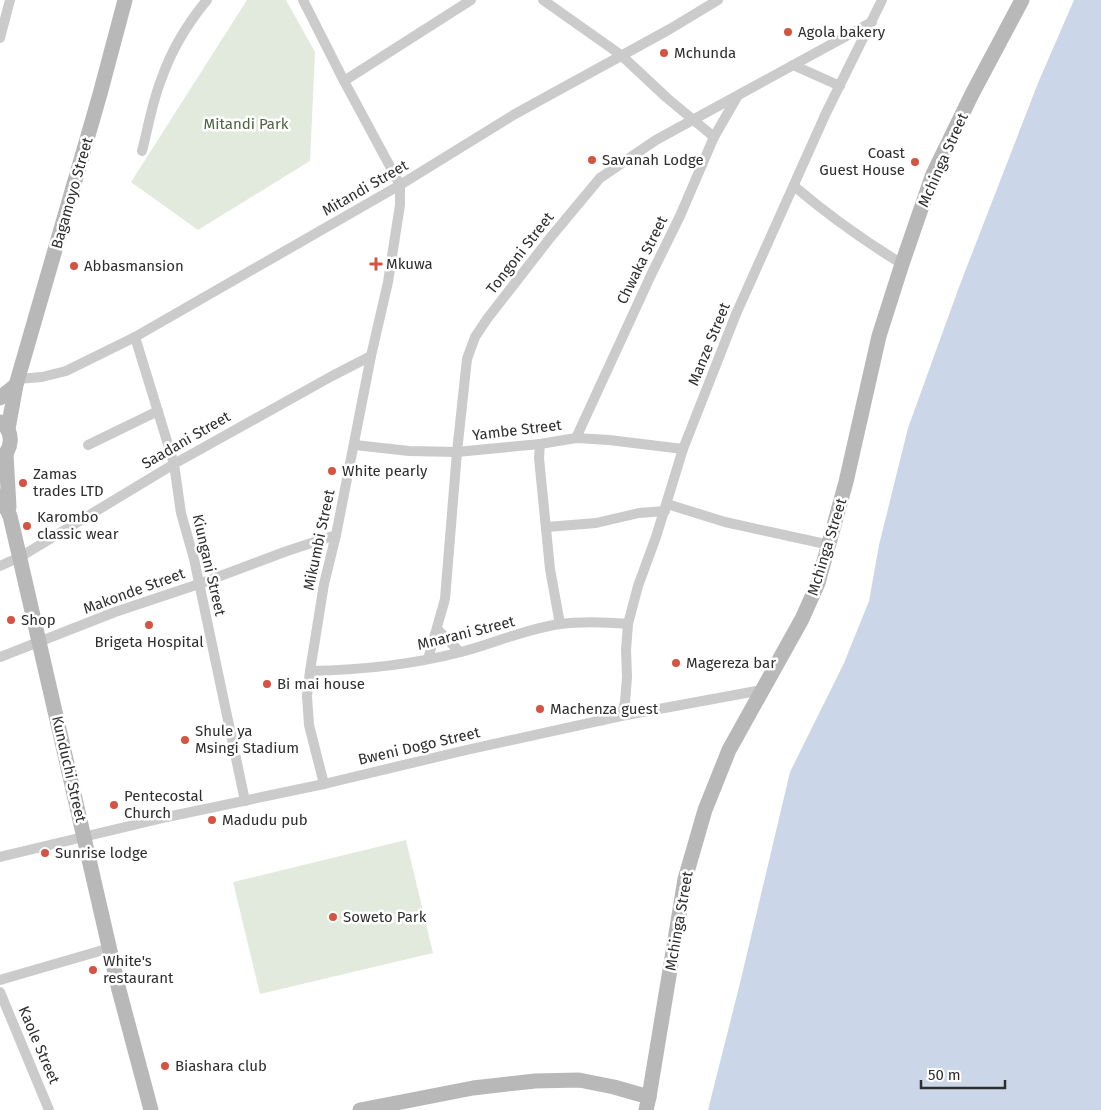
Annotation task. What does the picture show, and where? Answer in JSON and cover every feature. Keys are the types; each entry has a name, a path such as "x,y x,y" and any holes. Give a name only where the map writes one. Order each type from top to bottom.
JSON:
{"main road":[{"name":"Bagamoyo Street","path":"10,516 3,456 11,442 4,425 100,94 125,0"},
{"name":"Mchinga Street","path":"648,1104 684,879 705,810 729,750 802,619 818,583 846,482 879,336 933,174 972,94 1022,0"},
{"path":"0,398 17,382"},
{"path":"0,496 10,516"},
{"name":"Kunduchi Street","path":"10,516 110,948 150,1110"},
{"path":"360,1110 473,1088 535,1081 580,1080 614,1087 648,1104"}],"street":[{"path":"0,38 10,0"},
{"path":"142,151 160,81 174,50 192,18 207,0"},
{"path":"303,0 400,185"},
{"path":"344,81 471,0"},
{"path":"543,0 621,55 714,137"},
{"name":"Mitandi Street","path":"17,382 66,371 135,337 400,185 516,114 670,29 718,0"},
{"name":"Manze Street","path":"621,716 628,677 626,650 628,624 638,586 650,556 683,449 736,314 840,86 882,0"},
{"name":"Tongoni Street","path":"428,659 445,599 467,359 475,337 600,178 656,140 694,121 872,22"},
{"path":"793,65 840,86"},
{"name":"Chwaka Street","path":"576,438 680,216 714,137 738,96"},
{"name":"Mikumbi Street","path":"324,784 308,718 307,696 310,671 324,584 336,535 371,356 388,282 396,238 400,205 400,185"},
{"path":"794,186 840,224 902,264"},
{"name":"Kiungani Street","path":"135,337 174,464 181,512 194,559 244,801"},
{"name":"Saadani Street","path":"0,566 20,557 174,464 371,356"},
{"path":"88,445 158,411"},
{"name":"Yambe Street","path":"354,445 409,451 457,452 540,444 576,438 683,449"},
{"path":"540,444 539,458 550,568 560,624"},
{"path":"547,527 596,523 666,507 830,545"},
{"name":"Makonde Street","path":"0,656 116,612 336,535"},
{"name":"Mnarani Street","path":"310,671 352,670 428,659 560,624 597,622 628,624"},
{"path":"437,629 460,652"},
{"name":"Bweni Dogo Street","path":"0,858 85,836 130,828 167,817 324,784 621,716 762,690"},
{"path":"0,980 110,948"},
{"name":"Kaole Street","path":"0,992 49,1110"}],"green space":[{"name":"Mitandi Park","path":"247,0 286,0 315,52 310,161 198,230 131,182"},
{"name":"Soweto Park","path":"406,840 433,953 260,994 233,882"}],"water":[{"path":"1074,0 1101,0 1101,1110 708,1110 790,772 844,663 869,601 879,545 908,428 959,287 1038,83"}],"place":[{"name":"Agola bakery","path":"788,32"},
{"name":"Mchunda","path":"664,53"},
{"name":"Savanah Lodge","path":"592,160"},
{"name":"Coast Guest House","path":"915,162"},
{"name":"Mkuwa","path":"376,264"},
{"name":"Abbasmansion","path":"74,266"},
{"name":"White pearly","path":"332,471"},
{"name":"Zamas trades LTD","path":"23,483"},
{"name":"Karombo classic wear","path":"27,526"},
{"name":"Shop","path":"11,620"},
{"name":"Brigeta Hospital","path":"149,625"},
{"name":"Magereza bar","path":"676,663"},
{"name":"Bi mai house","path":"267,684"},
{"name":"Machenza guest","path":"540,709"},
{"name":"Shule ya Msingi Stadium","path":"185,740"},
{"name":"Pentecostal Church","path":"114,805"},
{"name":"Madudu pub","path":"212,820"},
{"name":"Sunrise lodge","path":"45,853"},
{"name":"Soweto Park","path":"333,917"},
{"name":"White's restaurant","path":"93,970"},
{"name":"Biashara club","path":"165,1066"}]}
